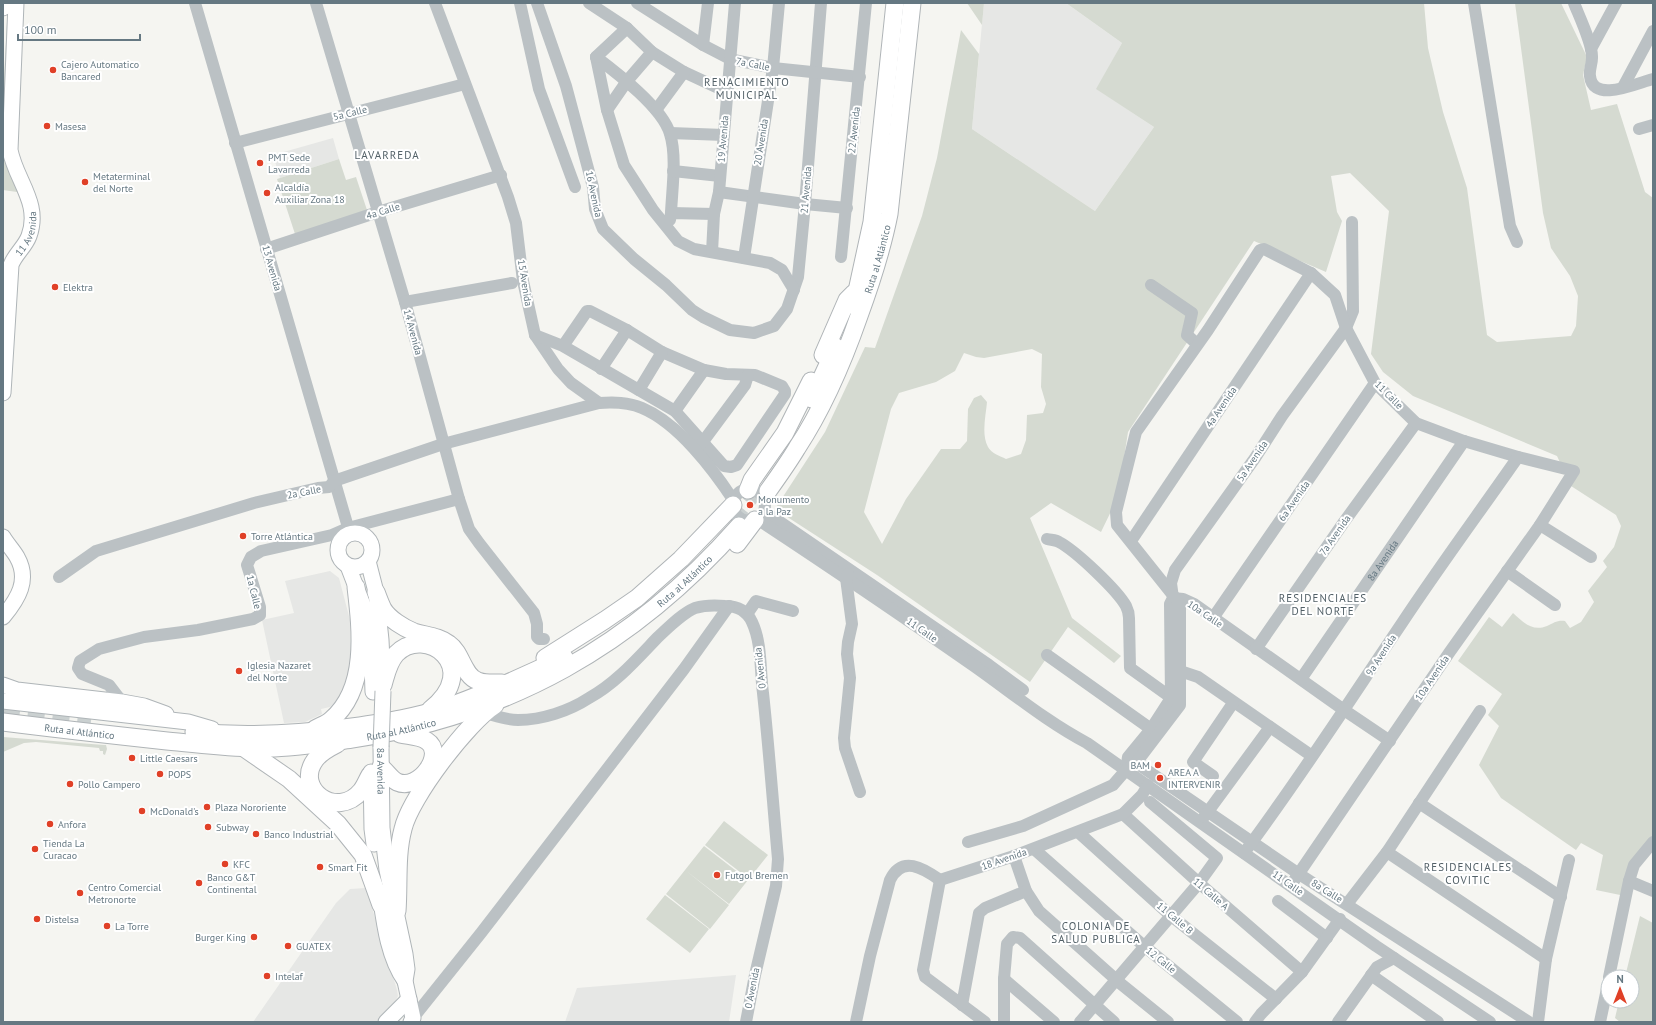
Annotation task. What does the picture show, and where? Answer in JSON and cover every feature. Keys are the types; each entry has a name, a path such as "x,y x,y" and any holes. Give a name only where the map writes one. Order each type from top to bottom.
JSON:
{"highway":[{"name":"Ruta al Atlántico","path":"860,297 872,222 895,3"},
{"name":"Ruta al Atlántico","path":"860,297 884,243 889,214 912,3"},
{"path":"541,682 569,673 592,662 622,644 657,618 702,580 736,544 757,501 752,480 785,433 821,360 847,300 860,297 865,323 860,342 842,384 803,456 775,498 757,501"},
{"name":"Ruta al Atlántico","path":"92,721 230,734 309,732 394,721 449,706 515,685 541,682 614,639 657,607 699,569 734,513"},
{"name":"Ruta al Atlántico","path":"3,722 117,736 244,748 290,748 392,733 460,714 570,654 598,637 635,611 661,590 707,548 734,513"},
{"path":"309,732 330,721 342,709 352,692 357,675 360,642 359,610 356,587"},
{"path":"376,592 383,610 397,623 414,632 440,638 451,645 456,651 467,672 473,679 480,682 515,685"},
{"path":"380,690 389,665 395,655 401,650 411,646 423,644 439,649 448,658 453,676 448,691 442,701 428,712"},
{"path":"389,908 399,886 400,842 407,816 417,797 458,741 515,685"},
{"path":"345,740 327,749 314,761 311,768 310,779 315,792 321,799 329,802 344,802 361,791 376,771 405,784 412,783 426,772 432,759 434,748 427,740 392,733"},
{"path":"244,748 288,779 338,824 363,855 389,908"}],"main road":[{"path":"3,3 3,8"},
{"name":"11 Avenida","path":"3,393 11,265 14,257 29,238 33,216 31,203 16,172 10,150 16,3"},
{"path":"349,531 360,534 369,540 372,550 368,561 359,566 348,566 340,559 338,549 341,540 349,531"},
{"path":"3,603 11,592 14,579 14,569 4,539"},
{"path":"3,617 18,597 23,581 21,564 4,539"},
{"name":"8a Avenida","path":"368,561 376,592 381,640 380,690 372,829 389,908 389,945 397,970 405,981 413,1021"},
{"name":"8a Avenida","path":"348,566 368,618 380,690"},
{"path":"3,685 17,690 122,702 144,706 188,722"},
{"name":"Ruta al Atlántico","path":"3,701 188,722 230,734"},
{"path":"386,1022 409,999"}],"street":[{"name":"13 Avenida","path":"194,3 349,531"},
{"name":"14 Avenida","path":"316,3 405,302 458,499 469,529 534,613 537,624 537,638 544,639"},
{"name":"15 Avenida","path":"435,3 501,175 516,223 523,281 535,335 558,369 571,383 600,403"},
{"path":"520,3 539,89 574,187"},
{"name":"16 Avenida","path":"537,3 566,86 593,187 595,210 603,229 634,259 666,285 692,310 730,330"},
{"path":"589,3 627,28 652,52 684,72 727,92"},
{"name":"7a Calle","path":"637,3 656,9 703,45 730,60 773,68 860,77"},
{"path":"703,45 708,3"},
{"name":"19 Avenida","path":"712,252 714,214 719,192 736,3"},
{"name":"20 Avenida","path":"744,258 773,68 779,3"},
{"name":"21 Avenida","path":"730,330 754,333 774,326 787,309 798,277 821,3"},
{"name":"22 Avenida","path":"840,257 847,208 866,3"},
{"path":"1474,3 1510,226 1517,242"},
{"path":"1574,3 1591,49 1592,58 1590,77 1597,90 1604,91 1653,79"},
{"path":"1591,49 1616,3"},
{"path":"596,57 627,28"},
{"path":"1623,87 1653,31"},
{"path":"607,110 627,81 652,52"},
{"path":"596,57 627,81 656,110 670,133 673,170 670,230"},
{"path":"596,57 607,110 624,165 653,210 678,241 694,249 770,263 782,270 794,290"},
{"path":"656,110 684,72"},
{"name":"5a Calle","path":"235,143 465,84"},
{"path":"1639,129 1653,125"},
{"path":"670,133 724,135"},
{"path":"673,170 720,176"},
{"name":"4a Calle","path":"266,249 378,212 501,175"},
{"path":"719,192 752,198 847,208"},
{"path":"671,214 714,214"},
{"name":"5a Avenida","path":"1176,701 1170,604 1174,598 1171,583 1176,570 1255,458 1282,416 1346,328 1354,311 1352,222"},
{"name":"11 Calle","path":"1197,344 1260,250 1268,251 1311,273 1335,294 1346,328 1375,383 1416,423 1518,458 1574,470"},
{"name":"4a Avenida","path":"1131,541 1311,273"},
{"path":"405,302 512,283"},
{"path":"1151,285 1192,313 1187,334 1197,344"},
{"path":"563,346 588,310 627,330 662,352 704,370 726,374 756,376 782,386 785,391 783,397 737,465 731,467 724,466 702,448 680,435 655,415 642,408 614,402 600,403"},
{"path":"601,369 627,330"},
{"path":"535,335 563,346 675,411 702,448 718,477 734,513 740,518 745,520 757,501"},
{"name":"10a Calle","path":"1197,344 1136,432 1116,512 1117,525 1174,598 1183,599 1194,604 1390,741"},
{"path":"639,390 662,352"},
{"path":"675,411 704,370"},
{"path":"702,448 745,385 748,375"},
{"name":"6a Avenida","path":"1213,618 1375,383"},
{"name":"2a Calle","path":"60,577 96,551 254,503 318,488 329,487 334,481 443,444 600,403"},
{"name":"7a Avenida","path":"1256,648 1344,522 1416,423"},
{"name":"8a Avenida","path":"1301,679 1464,440"},
{"name":"9a Avenida","path":"1244,853 1518,458"},
{"name":"10a Avenida","path":"1291,885 1449,653 1540,524 1574,470"},
{"path":"718,477 757,501"},
{"path":"734,513 736,496 757,501"},
{"name":"1a Calle","path":"122,702 109,685 82,674 78,668 80,661 99,649 144,636 198,630 253,619 260,615 260,607 248,564 251,557 261,551 349,531 458,499"},
{"name":"11 Calle","path":"757,501 848,574 1048,719 1087,743 1130,763 1148,785 1340,919 1376,946 1490,1022"},
{"path":"1540,524 1591,557"},
{"path":"1047,540 1058,542 1076,554 1099,574 1125,605 1129,618 1130,668 1176,701"},
{"path":"1507,571 1556,605"},
{"path":"848,574 852,624 847,654 850,678 844,738 845,748 860,792"},
{"path":"485,713 504,719 523,720 567,710 589,699 605,688 622,674 672,624 688,612 702,606 729,606 742,610 747,614 756,601 792,611"},
{"path":"413,1021 684,669 729,606"},
{"name":"0 Avenida","path":"746,1022 754,975 776,886 778,859 760,656 752,622 747,614"},
{"path":"1047,655 1151,729"},
{"path":"1175,671 1198,677 1233,703 1312,756"},
{"path":"1130,763 1151,729 1176,701"},
{"path":"968,842 1023,826 1113,786 1176,701"},
{"path":"1213,776 1193,762 1233,703"},
{"path":"1347,904 1387,852 1480,711"},
{"path":"1200,822 1270,727"},
{"name":"8a Calle","path":"1130,763 1208,810 1299,874 1529,1022"},
{"name":"18 Avenida","path":"940,880 1034,849 1123,814 1142,795 1148,785"},
{"path":"1080,1022 1170,915 1199,883 1217,858 1150,802"},
{"path":"1419,803 1561,898"},
{"name":"11 Calle A","path":"1123,814 1199,883 1302,972"},
{"name":"11 Calle B","path":"1078,832 1170,915 1276,999"},
{"path":"1611,969 1628,881 1634,865 1653,842"},
{"name":"12 Calle","path":"1034,849 1144,946 1236,1022"},
{"path":"1387,852 1546,959"},
{"path":"1014,856 1026,891 1039,911 1116,979 1168,1022"},
{"path":"1538,1022 1546,959 1569,860"},
{"path":"856,1022 870,956 890,880 894,871 903,866 915,866 925,870 940,880 923,970 925,976 985,1022"},
{"path":"1628,881 1653,891"},
{"path":"962,1005 979,913 985,908 1026,891"},
{"path":"1278,901 1327,938"},
{"path":"1259,1019 1302,972 1340,919"},
{"path":"1004,1022 1004,978 1007,944 1013,937 1020,938 1114,1022"},
{"path":"1374,971 1376,946"},
{"path":"1338,1022 1374,971 1394,958"},
{"path":"1374,971 1438,1022"},
{"path":"1004,978 1054,1022"},
{"path":"1600,1022 1603,1009"}],"shaded area":[{"path":"8,3 10,3 7,74 23,196 17,192 3,190 3,97"},
{"path":"967,3 984,3 982,25"},
{"path":"984,3 1066,3 1122,43 1097,89 1154,127 1095,211 972,129"},
{"path":"1066,3 1424,3 1428,48 1443,112 1467,188 1487,335 1497,342 1571,336 1576,326 1578,296 1570,276 1551,248 1543,213 1515,3 1561,3 1587,57 1583,75 1591,110 1617,104 1645,192 1653,198 1653,842 1629,875 1625,896 1596,890 1603,855 1581,843 1576,850 1501,798 1479,765 1499,726 1488,715 1502,694 1458,661 1489,617 1502,627 1513,613 1528,625 1537,628 1542,628 1560,621 1565,621 1570,628 1581,622 1594,602 1588,591 1607,567 1603,561 1614,547 1621,526 1616,515 1571,486 1557,456 1413,396 1383,372 1371,354 1389,211 1350,173 1331,176 1337,212 1342,221 1326,272 1254,241 1128,432 1118,497 1101,532 1051,503 1030,518 1072,618 1121,656 1114,663 1068,627 1030,682 877,575 775,509 825,432 865,347 875,348 922,216 937,158 961,30 979,54 972,129 1095,211 1154,127 1096,89 1122,43","holes":["1032,349 1042,354 1041,387 1046,404 1043,413 1027,415 1026,440 1021,454 1006,459 989,449 984,430 987,402 981,395 974,398 968,409 967,441 960,449 941,449 906,499 882,544 864,512 891,409 899,393 936,382 955,371 964,353 984,358"]},
{"path":"333,138 339,159 280,178 273,155"},
{"name":"LAVARREDA","path":"339,159 346,180 356,177 367,210 295,234 277,179"},
{"path":"330,571 339,578 350,620 351,649 349,671 341,696 330,707 321,709 322,714 305,722 284,723 262,620 294,613 285,581"},
{"path":"3,737 106,745 107,749 105,755 99,748 36,742 24,743 3,752"},
{"path":"724,821 768,855 749,879 705,845"},
{"name":"Futgol Bremen","path":"704,846 748,880 729,904 685,870"},
{"path":"685,870 729,905 710,929 666,894"},
{"path":"366,888 397,990 398,996 392,1008 378,1022 253,1022 336,903 350,889"},
{"path":"665,895 709,929 690,953 646,919"},
{"path":"1640,916 1653,923 1653,1022 1620,1022 1615,1018 1617,1009 1640,1009 1640,969 1627,969"},
{"path":"736,975 729,1022 565,1022 577,988"}],"tunnel":[{"path":"731,521 760,485"},
{"path":"3,710 91,721"}],"place":[{"name":"Cajero Automatico Bancared","path":"53,70"},
{"name":"Masesa","path":"47,126"},
{"name":"PMT Sede Lavarreda","path":"260,163"},
{"name":"Metaterminal del Norte","path":"85,182"},
{"name":"Alcaldía Auxiliar Zona 18","path":"267,193"},
{"name":"Elektra","path":"55,287"},
{"name":"Monumento a la Paz","path":"750,505"},
{"name":"Torre Atlántica","path":"243,536"},
{"name":"Iglesia Nazaret del Norte","path":"239,671"},
{"name":"Little Caesars","path":"132,758"},
{"name":"BAM","path":"1158,765"},
{"name":"POPS","path":"160,774"},
{"name":"AREA A INTERVENIR","path":"1160,778"},
{"name":"Pollo Campero","path":"70,784"},
{"name":"Plaza Nororiente","path":"207,807"},
{"name":"McDonald's","path":"142,811"},
{"name":"Anfora","path":"50,824"},
{"name":"Subway","path":"208,827"},
{"name":"Banco Industrial","path":"256,834"},
{"name":"Tienda La Curacao","path":"35,849"},
{"name":"KFC","path":"225,864"},
{"name":"Smart Fit","path":"320,867"},
{"name":"Futgol Bremen","path":"717,875"},
{"name":"Banco G&T Continental","path":"199,883"},
{"name":"Centro Comercial Metronorte","path":"80,893"},
{"name":"Distelsa","path":"37,919"},
{"name":"La Torre","path":"107,926"},
{"name":"Burger King","path":"254,937"},
{"name":"GUATEX","path":"288,946"},
{"name":"Intelaf","path":"267,976"}],"district":[{"name":"RENACIMIENTO MUNICIPAL","path":"747,88"},
{"name":"LAVARREDA","path":"387,155"},
{"name":"RESIDENCIALES DEL NORTE","path":"1323,604"},
{"name":"RESIDENCIALES COVITIC","path":"1468,873"},
{"name":"COLONIA DE SALUD PUBLICA","path":"1096,932"}]}
